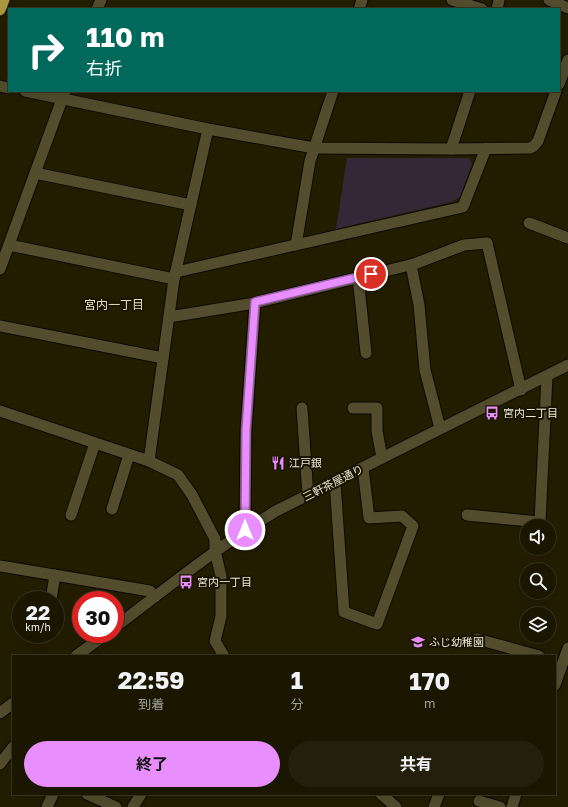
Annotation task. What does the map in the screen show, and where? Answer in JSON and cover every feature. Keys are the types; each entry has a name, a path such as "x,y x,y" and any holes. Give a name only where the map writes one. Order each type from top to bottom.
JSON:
{"highway":[{"path":"0,10 4,0"}],"street":[{"path":"452,0 479,8"},
{"path":"549,0 568,8"},
{"path":"560,81 568,60"},
{"path":"35,92 64,95 208,129 314,148 451,149 530,148 534,146 538,142 556,92"},
{"path":"296,245 310,161 333,92"},
{"path":"451,149 470,92"},
{"path":"0,269 64,95"},
{"path":"149,461 175,275 208,129"},
{"path":"9,245 175,275 296,245 463,207 486,148"},
{"path":"35,173 191,205"},
{"path":"528,223 568,238"},
{"path":"169,317 255,302 411,265 464,245 487,243 521,390"},
{"path":"411,265 419,305 425,370 440,428"},
{"path":"358,277 366,353"},
{"path":"245,530 246,430 255,302"},
{"path":"0,326 163,358"},
{"name":"三軒茶屋通り","path":"124,620 215,551 276,511 440,428 521,390 568,365"},
{"path":"466,515 540,522 547,376"},
{"path":"302,408 308,496"},
{"path":"353,408 377,408 377,431 382,458"},
{"path":"0,411 149,461 178,475 192,495 215,539 215,551 221,576 221,616 215,641 223,655"},
{"path":"71,515 95,443"},
{"path":"112,509 129,454"},
{"path":"335,482 344,612 377,624 413,526 402,516 369,518 363,468"},
{"path":"0,566 150,591 155,597"},
{"path":"52,591 55,576"},
{"path":"477,639 535,655"},
{"path":"77,655 94,643"},
{"path":"556,679 559,661 568,648"},
{"path":"0,713 12,704"},
{"path":"6,761 12,749"},
{"path":"47,807 53,795"},
{"path":"89,795 116,807"},
{"path":"133,807 139,795"},
{"path":"383,795 396,807"},
{"path":"434,807 439,795"},
{"path":"512,807 516,795"},
{"path":"479,801 500,807"}],"shaded area":[{"path":"347,158 469,158 472,164 460,197 451,202 336,229"}],"place":[{"name":"宮内二丁目","path":"492,413"},
{"name":"江戸銀","path":"278,463"},
{"name":"宮内一丁目","path":"186,582"},
{"name":"ふじ幼稚園","path":"418,642"}],"district":[{"name":"宮内一丁目","path":"114,305"}],"route":[{"path":"245,530 246,430 255,302 371,274"}]}
